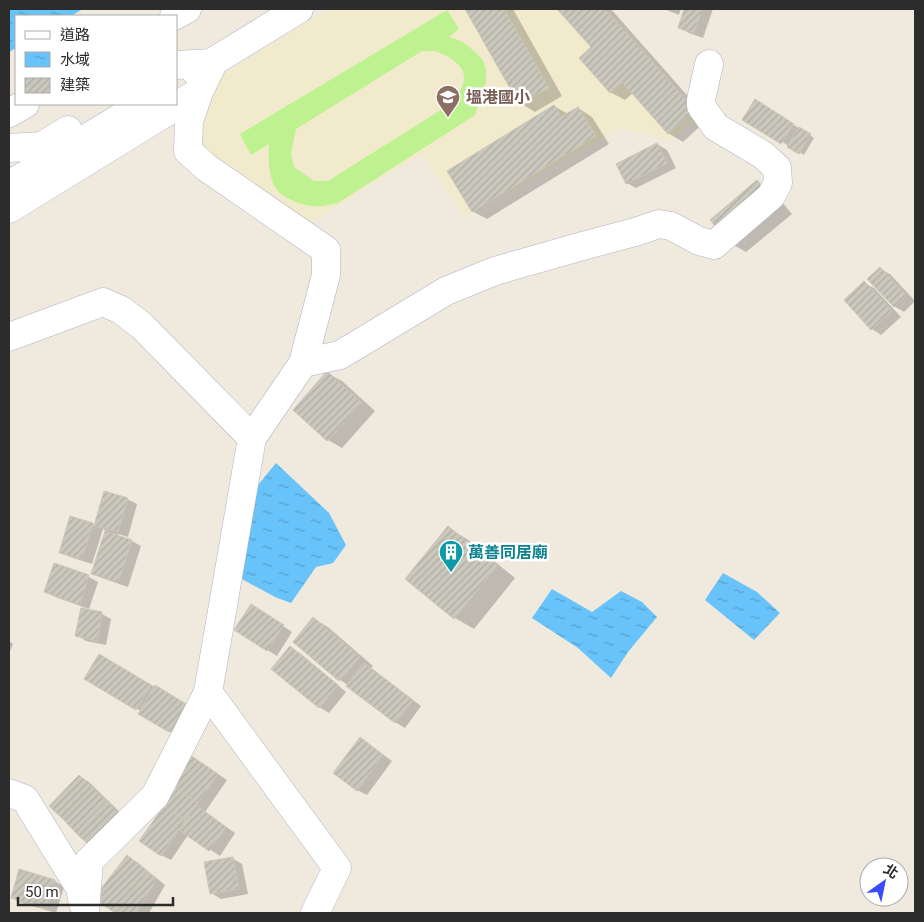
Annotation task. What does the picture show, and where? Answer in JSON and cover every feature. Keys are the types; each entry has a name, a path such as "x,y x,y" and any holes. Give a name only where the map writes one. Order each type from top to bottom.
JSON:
{"street":[{"path":"176,15 187,9"},
{"path":"85,913 88,862 155,796 208,692 252,438 303,363 326,275 326,250 208,168 188,151 188,88 213,63 299,9"},
{"path":"178,65 213,63"},
{"path":"303,363 340,355 446,291 495,270 659,224 671,226 699,241 714,245 770,196 778,183 777,168 763,155 716,127 702,106 701,100 709,64"},
{"path":"9,113 23,105"},
{"path":"9,148 42,146 110,105"},
{"path":"9,185 141,105"},
{"path":"9,209 163,105"},
{"path":"9,337 104,302 121,310 142,326 252,438"},
{"path":"208,692 337,868 315,913"},
{"path":"9,793 25,799 80,888 85,913"}],"shaded area":[{"name":"塭港國小","path":"328,9 607,9 699,114 669,141 622,128 463,217 422,154 305,226 216,166 203,146 199,133 200,121 220,79 230,70"}],"green space":[{"path":"447,10 459,29 449,37 463,42 474,51 483,60 486,70 486,82 475,115 338,203 311,206 293,201 281,194 274,185 270,174 269,144 251,155 240,134","holes":["422,51 434,51 443,54 460,66 463,71 464,82 455,101 328,181 314,181 294,167 291,153 296,129"]}],"water":[{"path":"9,9 83,9 73,15 15,15 15,49 9,52"},
{"path":"276,463 329,513 346,545 333,563 316,567 291,603 275,597 240,578 249,496"},
{"path":"723,573 757,592 780,613 754,640 705,600"},
{"path":"552,589 592,612 621,591 642,602 657,617 628,652 611,678 578,648 532,618"}],"building":[{"path":"465,9 504,9 549,88 519,104"},
{"path":"557,9 605,9 695,110 668,134 622,82 610,93 579,58 591,47"},
{"path":"684,9 702,9 694,33 678,28"},
{"path":"755,99 794,124 781,144 742,120"},
{"path":"554,105 561,117 578,107 596,136 472,212 447,171"},
{"path":"799,127 811,134 799,154 787,147"},
{"path":"657,143 667,163 626,184 616,164"},
{"path":"757,180 778,205 731,245 710,220"},
{"path":"880,267 906,295 894,307 867,279"},
{"path":"864,281 892,311 871,330 844,300"},
{"path":"327,371 362,403 327,441 293,410"},
{"path":"104,491 128,498 118,532 94,526"},
{"path":"70,516 93,523 82,559 59,553"},
{"name":"萬善同居廟","path":"448,526 497,566 454,619 405,579"},
{"path":"105,531 132,540 118,582 91,574"},
{"path":"54,563 89,575 80,605 44,592"},
{"path":"251,604 284,625 267,651 234,630"},
{"path":"81,608 102,612 97,641 75,636"},
{"path":"313,617 360,657 339,681 293,642"},
{"path":"290,646 338,685 319,708 271,669"},
{"path":"99,654 151,685 136,710 84,679"},
{"path":"364,663 413,700 395,723 346,686"},
{"path":"155,685 186,704 169,732 138,714"},
{"path":"360,737 383,755 357,791 333,773"},
{"path":"190,755 218,774 198,803 170,784"},
{"path":"79,775 93,788 63,819 49,806"},
{"path":"93,788 107,801 76,833 63,819"},
{"path":"177,788 198,803 185,820 164,806"},
{"path":"107,801 120,815 90,846 76,833"},
{"path":"196,805 226,827 209,851 179,830"},
{"path":"164,806 185,820 161,856 139,841"},
{"path":"127,855 148,872 115,913 101,903 101,889"},
{"path":"233,857 239,889 210,894 204,862"},
{"path":"19,869 55,880 46,909 11,898"},
{"path":"148,872 157,879 136,913 115,913"}],"place":[{"name":"塭港國小","path":"448,118"},
{"name":"萬善同居廟","path":"451,573"}]}
